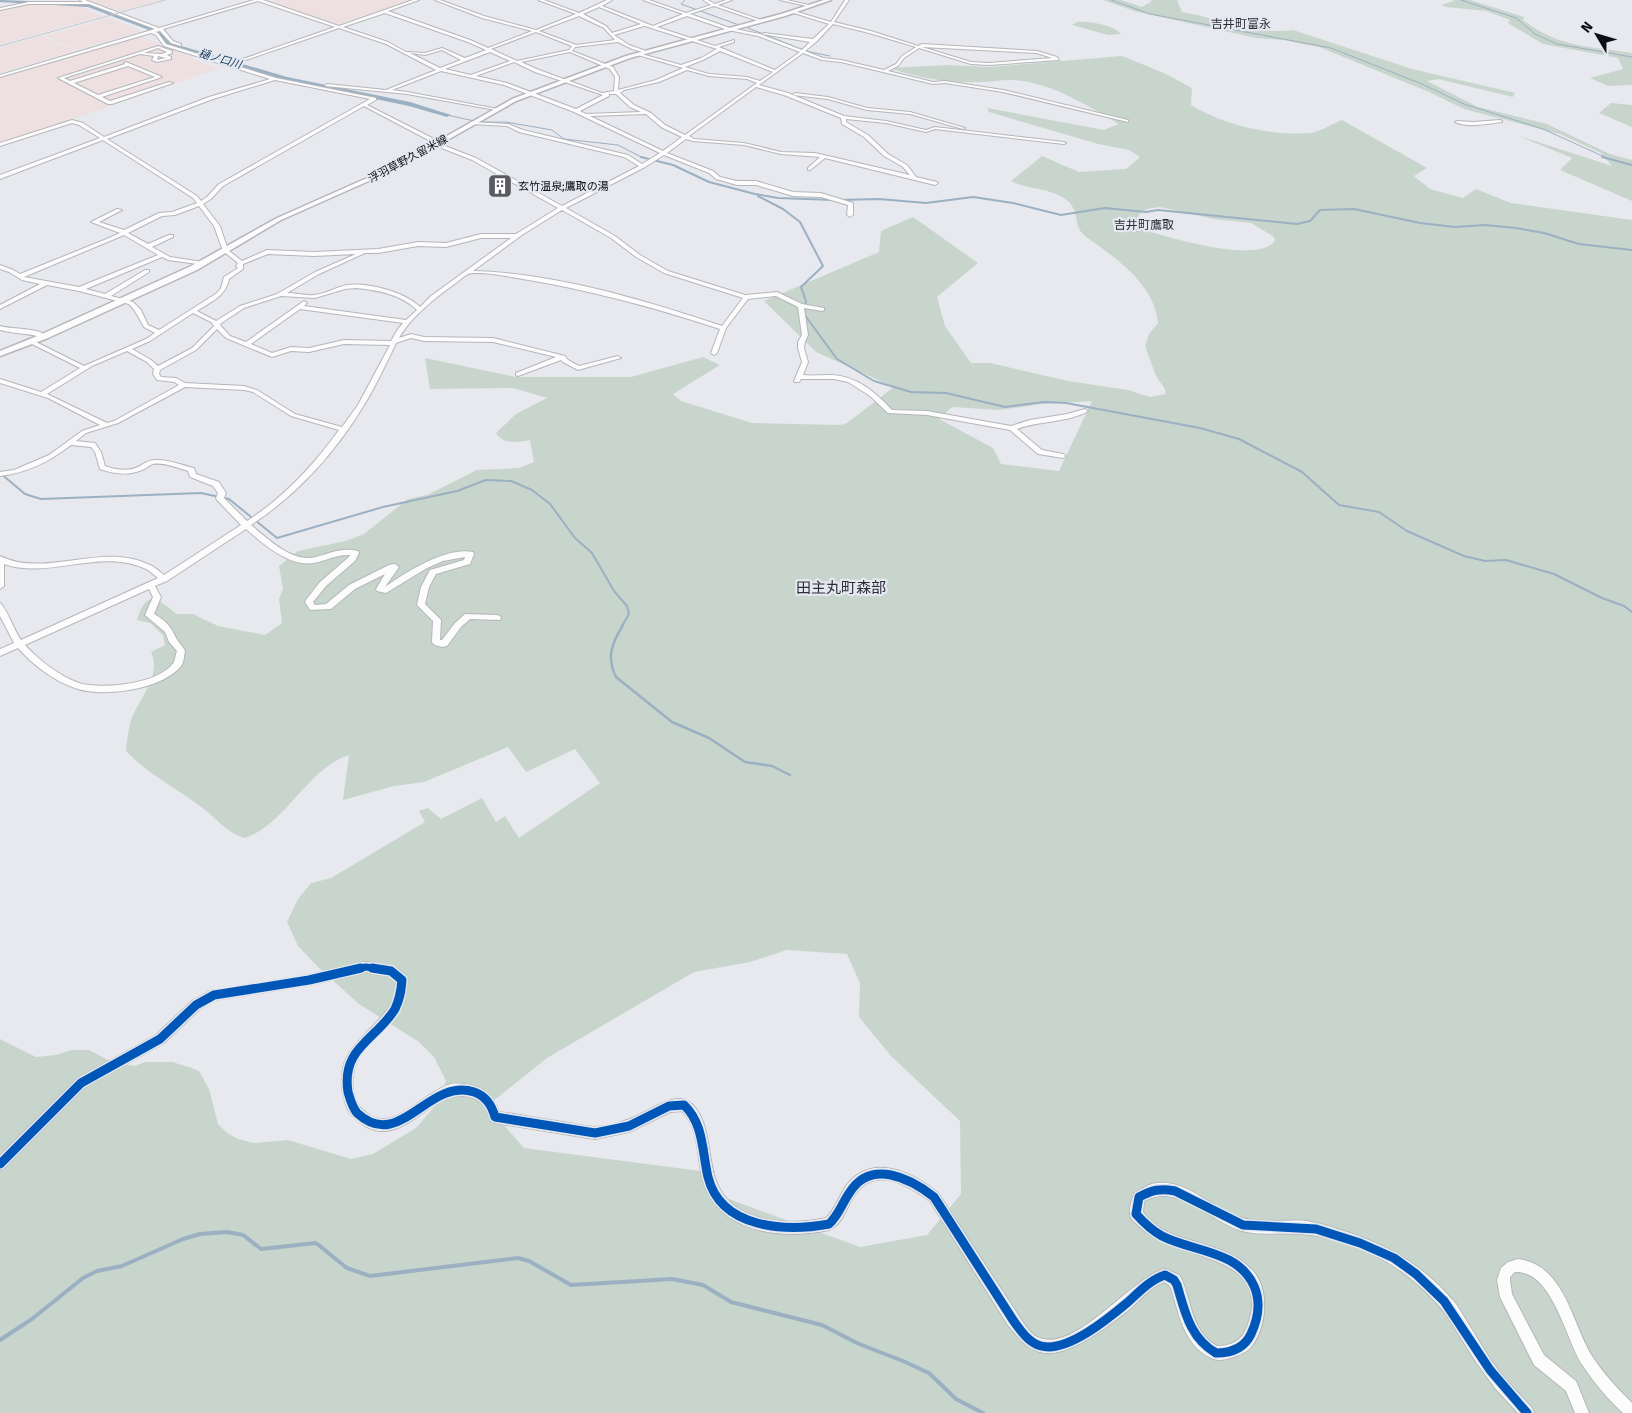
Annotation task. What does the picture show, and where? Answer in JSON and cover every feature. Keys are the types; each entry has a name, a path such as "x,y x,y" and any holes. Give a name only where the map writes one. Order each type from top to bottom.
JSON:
{"main road":[{"name":"浮羽草野久留米線","path":"0,354 32,342 203,264 279,219 381,174 496,109 530,94 604,65 642,53 795,12 829,0"}],"street":[{"path":"82,0 165,32 174,43 238,62 279,77 387,90 496,109"},
{"path":"0,76 258,0 387,43 440,70 505,84 576,111 711,172 718,178 737,183 756,183 794,194 831,197 851,204 850,215"},
{"path":"238,62 416,0"},
{"path":"437,0 478,16 536,30 575,46 620,41"},
{"path":"540,0 580,14 605,27 607,33 625,46 642,53 709,75 747,78 843,118 868,120 924,133 936,128 1064,143"},
{"path":"19,277 111,239 160,214 173,214 202,203 221,185 250,170 296,141 365,105 387,90 580,14 610,0"},
{"path":"645,0 730,29 814,41"},
{"path":"705,0 760,21"},
{"path":"654,28 714,4 730,0"},
{"path":"782,0 811,6"},
{"path":"0,654 19,643 164,579 269,510 301,481 327,452 361,405 392,343 407,322 433,297 517,236 562,208 652,161 803,51 832,22 847,0"},
{"path":"0,9 25,4 50,4 56,2 89,3"},
{"path":"599,6 654,28 718,48 775,71"},
{"path":"384,11 489,50 515,62 607,95"},
{"path":"795,12 918,46 981,64 1058,59 1036,52 956,46 918,46 903,57 897,65 885,71"},
{"path":"611,36 645,24"},
{"path":"151,31 157,34 165,45 212,59 279,77 376,97"},
{"path":"761,34 822,60 841,61 933,83 946,82 1003,91 1126,121"},
{"path":"162,40 169,39"},
{"path":"576,111 607,95 658,81 733,41"},
{"path":"470,77 515,62 570,51 575,46"},
{"path":"118,59 171,83 110,103 61,77 118,59 158,47 171,52 162,56"},
{"path":"189,52 197,49"},
{"path":"406,52 425,54 442,50 465,60"},
{"path":"570,51 614,70 618,92 632,106 646,113 666,128 701,142 744,144 781,153 824,156 935,183"},
{"path":"132,55 156,55 170,58 157,61 154,60 156,55"},
{"path":"212,59 219,56"},
{"path":"70,83 129,64"},
{"path":"98,97 158,77"},
{"path":"0,177 211,98 279,77"},
{"path":"786,94 828,98 855,107 910,113 953,124 975,132"},
{"path":"365,105 437,143 474,159 613,237 638,256 666,272 745,297 777,294 801,306 822,310"},
{"path":"868,120 875,112 887,111"},
{"path":"585,115 646,113"},
{"path":"843,118 844,123 866,136 886,156 905,166 914,177"},
{"path":"1458,122 1469,124 1482,120 1500,121"},
{"path":"0,145 72,121 105,138 192,194 202,203 218,226 226,250 241,263"},
{"path":"474,122 508,125 521,131 626,156 643,166"},
{"path":"810,169 824,156"},
{"path":"119,210 94,222 123,232 168,258 203,264"},
{"path":"149,246 171,236"},
{"path":"42,394 84,368 128,349 193,311 219,294 224,288 226,278 241,268 238,266 241,263 267,252 314,254 366,251 396,249 418,244 446,245 481,236 517,236"},
{"path":"274,297 317,273 366,251"},
{"path":"80,289 162,254"},
{"path":"0,273 3,269 19,277 80,289 135,305 146,326 158,332"},
{"path":"106,296 147,271"},
{"path":"468,272 497,273 560,284 666,309 723,328"},
{"path":"0,307 46,283"},
{"path":"157,369 194,349 217,325 246,306 274,297 294,294 310,297 351,286 369,287 407,300 416,305 420,310"},
{"path":"246,345 300,307 310,297"},
{"path":"714,353 723,328 745,299"},
{"path":"801,306 805,335 800,343 800,350 805,362 798,379 836,376 864,387 890,412 927,413 1012,428 1040,452 1063,456"},
{"path":"300,307 407,322"},
{"path":"193,311 208,317 228,337 272,355 291,349 309,350 344,342 392,343 412,336 424,339 492,340 564,357 566,361 578,368 618,358"},
{"path":"0,328 8,331 30,330 44,336"},
{"path":"32,342 84,368"},
{"path":"128,349 149,361 157,369"},
{"path":"518,374 564,357"},
{"path":"157,369 156,374 159,379 176,380 184,385 244,388 255,391 293,415 343,429"},
{"path":"0,381 42,394 104,424"},
{"path":"0,474 16,472 51,457 68,443 104,424 116,422 184,385"},
{"path":"1012,428 1023,423 1070,416 1085,411"},
{"path":"68,443 93,445 98,452 102,466 109,470 131,471 140,469 150,462 171,463 191,470 193,475 216,484 222,493 220,498 246,526 273,546 298,560 313,560 347,552 355,553 352,559 316,592 310,602 313,608 328,607 352,587 392,567 395,567 380,589 386,590 425,563 441,557 470,554 467,562 436,570 429,576 424,587 421,605 437,620 436,642 444,644 458,625 468,616 497,618"},
{"path":"0,586 0,559 20,566 97,559 122,560 142,564 164,579"},
{"path":"0,606 19,643 50,671 64,680 89,689 114,689 158,678 173,668 181,652 179,646 173,642 170,632 149,616 157,597 151,585"},
{"path":"0,1164 81,1083 160,1039 196,1005 214,995 309,980 366,967 391,971 402,980 400,999 385,1021 364,1040 348,1064 346,1088 354,1110 371,1124 384,1126 400,1122 422,1104 446,1091 470,1090 482,1095 492,1104 495,1117 595,1134 629,1126 669,1106 684,1106 695,1117 711,1186 718,1199 740,1217 765,1226 829,1224 857,1182 868,1175 884,1173 903,1178 921,1186 934,1197 1022,1332 1043,1347 1053,1347 1082,1336 1127,1302 1153,1279 1166,1275 1174,1280 1177,1285 1189,1328 1195,1338 1216,1353 1236,1350 1246,1342 1255,1327 1258,1312 1255,1286 1248,1274 1230,1259 1158,1233 1136,1214 1139,1197 1146,1191 1156,1188 1173,1190 1190,1197 1227,1219 1255,1228 1311,1228 1375,1248 1429,1286 1449,1307 1484,1364 1527,1413"},
{"path":"1582,1413 1571,1386 1539,1360 1506,1297 1503,1289 1504,1275 1512,1266 1527,1267 1545,1278 1552,1286 1587,1360 1609,1390 1632,1412"}],"shaded area":[{"path":"85,0 161,0 121,11"},
{"path":"277,0 412,0 335,25 272,2"},
{"path":"1103,0 1121,0 1142,7 1152,1 1150,0 1177,0 1182,12 1237,26 1263,30 1293,30 1412,69 1515,93 1513,97 1438,79 1427,81 1478,107 1547,124 1610,154 1632,160 1632,201 1560,170 1572,158 1516,135 1612,166 1601,153 1560,134 1464,109 1429,92 1319,47 1283,40 1256,38 1134,11"},
{"path":"1452,0 1470,0 1524,17 1523,20 1537,29 1562,41 1588,47 1632,53 1632,85 1608,86 1590,78 1623,69 1618,58 1543,44 1508,23 1510,20 1486,11 1441,5 1454,1"},
{"path":"27,4 81,7 102,16 0,44 0,10"},
{"path":"109,18 141,31 77,50 45,36"},
{"path":"1077,22 1100,24 1112,28 1121,34 1108,35 1072,25"},
{"path":"139,35 217,69 0,144 0,76 9,76"},
{"path":"42,36 75,51 0,73 0,48"},
{"path":"1122,56 1164,73 1192,88 1191,105 1218,118 1248,128 1279,133 1310,133 1322,130 1342,120 1427,168 1414,176 1430,189 1463,198 1476,189 1511,203 1632,220 1632,1413 0,1413 0,1039 36,1057 56,1055 71,1050 89,1050 116,1064 135,1066 145,1062 172,1062 189,1067 199,1071 209,1089 218,1124 227,1133 238,1139 254,1143 288,1140 351,1159 373,1154 416,1128 440,1100 446,1081 434,1057 419,1042 359,1004 298,946 287,922 298,899 311,883 331,878 425,822 419,811 428,808 441,819 482,798 496,822 505,816 519,838 600,783 575,749 526,772 508,747 424,782 394,786 343,800 349,755 334,762 321,772 273,821 260,831 245,838 239,836 228,830 204,809 144,767 126,751 131,720 152,679 154,661 151,652 165,645 163,635 150,623 137,620 144,604 153,599 164,604 176,614 193,614 218,626 265,635 282,623 279,599 283,589 279,566 298,551 346,541 364,534 408,499 427,495 477,470 519,468 534,462 530,440 507,441 496,433 516,414 547,398 513,388 430,389 425,358 516,377 631,377 703,357 720,365 673,394 681,401 752,423 840,425 847,423 894,387 816,352 764,301 879,252 881,231 913,217 978,263 937,297 945,326 971,363 990,363 1068,381 1128,390 1150,397 1165,394 1165,389 1156,376 1145,346 1149,334 1158,323 1156,311 1145,289 1119,261 1084,235 1078,226 1075,212 1062,197 1011,181 1042,156 1079,172 1126,169 1140,157 1129,150 1098,144 989,112 987,108 1104,130 1119,124 1068,96 1041,85 1012,80 945,81 911,75 890,68 947,65 990,67","holes":["1160,207 1214,219 1251,223 1273,236 1275,240 1266,247 1251,250 1232,250 1168,237 1140,228 1136,221 1140,214 1149,209","1092,401 1059,471 1001,464 993,448 939,419 952,407 999,410 1042,404","787,950 847,954 860,983 859,1017 891,1056 960,1121 961,1194 927,1235 860,1247 726,1198 708,1172 524,1148 487,1106 547,1058 694,972 750,962"]},
{"path":"1611,103 1632,105 1632,127 1599,113"}],"waterway":[{"name":"樋ノ口川","path":"0,0 89,5 159,32 166,42 176,46 286,79 410,104 447,115"},
{"path":"685,0 681,4 739,25"},
{"path":"1111,0 1150,14 1331,48 1422,84 1464,104 1543,129 1607,158"},
{"path":"1461,0 1516,18 1535,34 1557,44 1632,57"},
{"path":"743,26 806,51 830,56"},
{"path":"447,115 479,122 506,122 552,130 564,139 618,145 641,157"},
{"path":"641,157 673,165 709,182 755,194 778,198 834,200"},
{"path":"1602,157 1632,165"},
{"path":"758,196 783,209 800,222 823,266 801,287 806,301 804,314 837,359 874,381 911,392 946,393 1005,407 1044,402 1066,403 1200,428 1239,439 1302,472 1339,505 1379,512 1407,531 1464,556 1485,561 1506,560 1554,574 1602,598 1624,606 1632,612"},
{"path":"840,200 879,199 926,203 973,197 1013,203 1061,215 1105,208 1146,212 1158,210 1297,224 1310,221 1320,210 1354,209 1420,223 1455,227 1485,225 1516,228 1544,233 1579,244 1632,250"},
{"path":"0,473 25,494 41,499 201,493 229,499 277,538 383,507 457,491 486,480 511,481 532,490 550,504 575,538 592,553 614,591 627,606 629,614 622,626"},
{"path":"623,625 613,644 611,657 616,677 672,722 709,738 745,762 772,766 790,775"},
{"path":"0,1340 32,1319 83,1278 97,1271 122,1266 183,1239 200,1234 227,1232 243,1235 261,1249 316,1243 347,1268 370,1276 518,1258 529,1261 571,1285 672,1279 703,1285 731,1302 822,1325 859,1344 903,1361 929,1373 956,1399 983,1413"}],"railway":[{"path":"0,46 165,0"}],"cycle path":[{"path":"0,1164 81,1083 160,1039 196,1005 214,995 309,980 366,967 391,971 402,980 400,999 384,1022 355,1053 349,1065 346,1079 353,1108 371,1123 386,1125 398,1122 439,1095 450,1090 462,1089 483,1096 491,1105 495,1117 595,1133 629,1126 669,1106 684,1105 691,1111 696,1120 711,1186 719,1200 731,1211 746,1219 779,1227 814,1227 829,1224 836,1217 850,1191 858,1181 868,1175 891,1174 914,1183 934,1197 1013,1320 1033,1342 1041,1346 1051,1347 1076,1338 1116,1312 1152,1281 1165,1275 1174,1280 1177,1285 1185,1315 1199,1341 1216,1353 1235,1350 1249,1338 1257,1316 1257,1293 1249,1276 1236,1264 1220,1255 1163,1236 1148,1227 1136,1214 1139,1197 1151,1190 1175,1191 1243,1225 1316,1229 1360,1243 1394,1258 1416,1274 1451,1309 1476,1351 1505,1389 1527,1413"}],"place":[{"name":"玄竹温泉;鷹取の湯","path":"500,186"}],"district":[{"name":"吉井町富永","path":"1241,24"},
{"name":"吉井町鷹取","path":"1144,225"},
{"name":"田主丸町森部","path":"841,588"}]}
